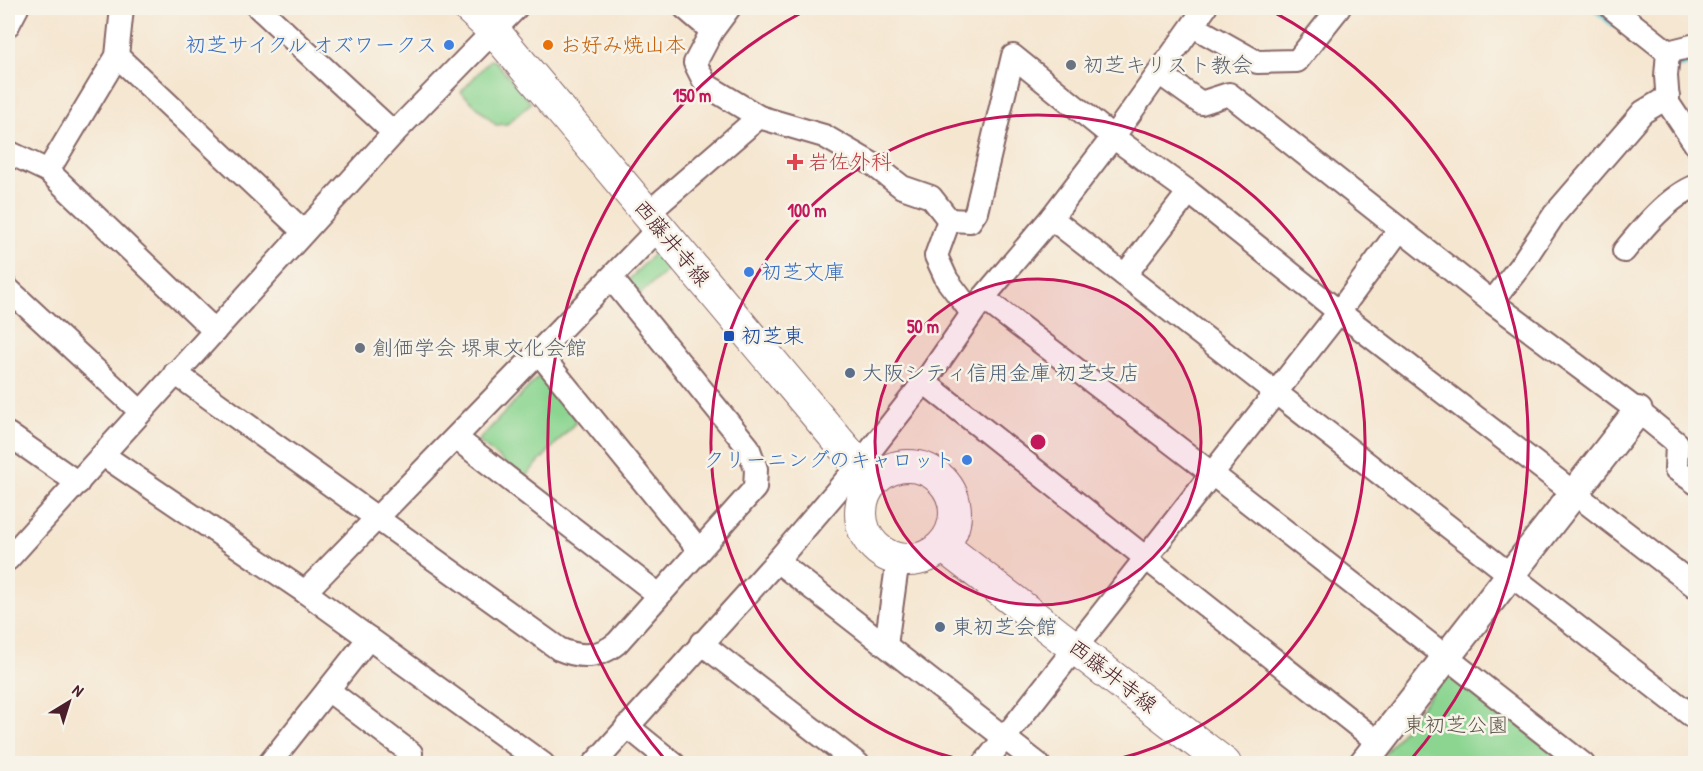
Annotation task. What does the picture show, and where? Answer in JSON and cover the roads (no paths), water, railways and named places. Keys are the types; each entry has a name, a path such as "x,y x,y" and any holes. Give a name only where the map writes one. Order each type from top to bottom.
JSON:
{"main road":[{"name":"西藤井寺線","path":"469,8 494,31 866,473"},
{"path":"913,465 928,469 941,478 950,489 955,504 956,519 951,534 943,546 930,556 914,560 898,559 882,553 871,542 863,527 860,511 866,473 913,465"},
{"name":"西藤井寺線","path":"943,546 1225,764"}],"street":[{"path":"48,171 117,56 122,8"},
{"path":"259,8 394,133"},
{"path":"8,559 394,133 516,8"},
{"path":"685,8 712,31"},
{"path":"729,8 712,31 695,63 706,86 759,117 824,136 874,165 902,188 931,197 949,220 970,221 976,212 1013,56 1695,587"},
{"path":"594,764 777,561 866,473 924,382 978,306 1051,218 1199,17 1257,62 1297,61 1339,8"},
{"path":"1612,8 1668,52"},
{"path":"1668,52 1695,45"},
{"path":"1668,52 1666,76 1668,103 1695,145"},
{"path":"117,56 304,232"},
{"path":"1159,73 1201,103 1229,94 1492,302 1638,411 1677,443 1676,469 1695,483"},
{"path":"1492,302 1520,266 1554,215 1643,112 1668,97"},
{"path":"305,592 611,278 653,221 759,117"},
{"path":"8,152 48,171 214,331"},
{"path":"1624,251 1643,228 1684,190 1695,186"},
{"path":"1125,275 1189,192"},
{"path":"1051,218 1695,719"},
{"path":"949,220 936,256 947,280 978,306 1211,473 1583,764"},
{"path":"984,764 1339,312 1400,229"},
{"path":"175,373 559,649 583,657 609,650 755,488 756,469 748,447 611,278"},
{"path":"8,289 141,411"},
{"path":"539,352 699,550"},
{"path":"924,382 1145,557 1371,753 1638,411"},
{"path":"8,434 78,483"},
{"path":"456,438 659,595"},
{"path":"103,455 305,592 543,764"},
{"path":"886,645 898,559"},
{"path":"777,561 1038,764"},
{"path":"269,764 369,638"},
{"path":"701,643 858,764"},
{"path":"328,690 411,753"},
{"path":"627,726 674,764"}],"waterway":[{"path":"1595,8 1615,25"},
{"path":"1633,40 1656,58"},
{"path":"1675,66 1696,60"}],"place":[{"name":"初芝サイクル オズワークス","path":"449,45"},
{"name":"お好み焼山本","path":"548,45"},
{"name":"初芝キリスト教会","path":"1071,65"},
{"name":"岩佐外科","path":"795,162"},
{"name":"初芝文庫","path":"749,272"},
{"name":"初芝東","path":"729,336"},
{"name":"創価学会 堺東文化会館","path":"360,348"},
{"name":"大阪シティ信用金庫 初芝支店","path":"850,373"},
{"name":"クリーニングのキャロット","path":"967,460"},
{"name":"東初芝会館","path":"940,627"}],"park label":[{"name":"東初芝公園","path":"1456,725"}]}
